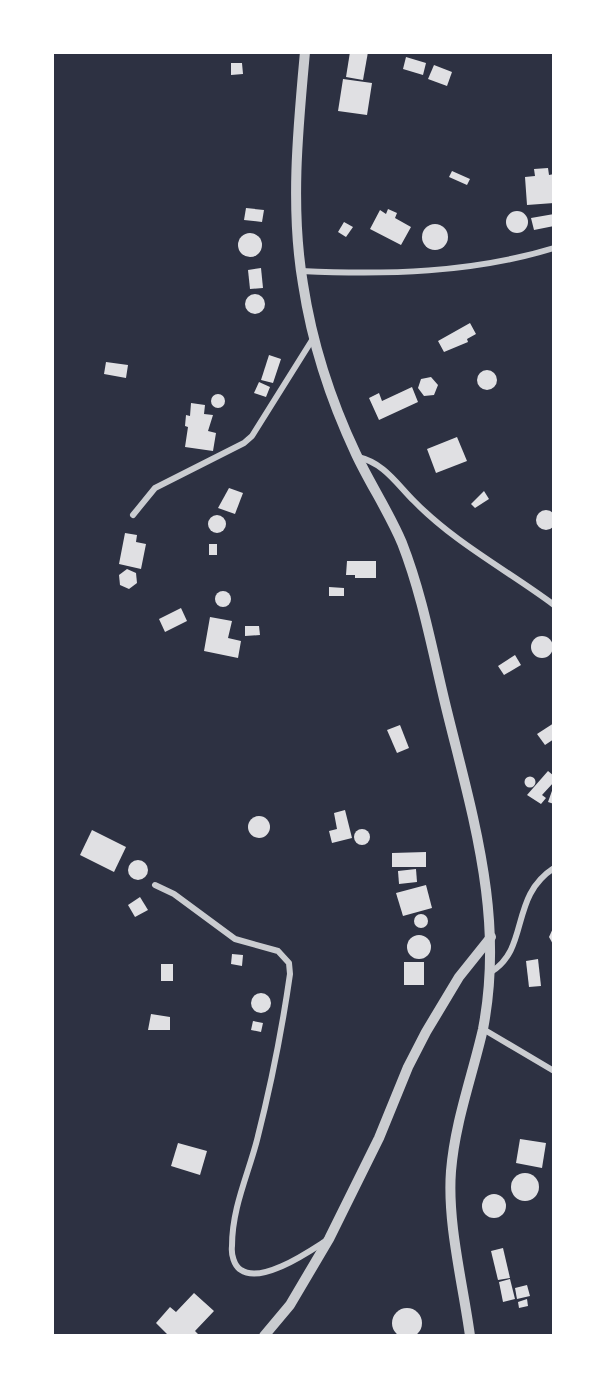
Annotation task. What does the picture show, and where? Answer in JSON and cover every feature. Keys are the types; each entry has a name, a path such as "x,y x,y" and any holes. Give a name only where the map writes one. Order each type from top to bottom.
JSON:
{"street":[{"path":"305,52 299,115 297,217 301,271 315,336 331,399 357,457 400,540 414,576 468,800 486,887 491,937 491,972 483,1029 462,1102 451,1174 452,1211 470,1335"},
{"path":"301,271 390,273 442,269 521,258 554,248"},
{"path":"133,515 154,488 238,447 252,436 315,336"},
{"path":"357,457 386,469 414,500 450,533 554,605"},
{"path":"491,972 508,960 524,903 535,885 554,868"},
{"path":"155,885 174,894 228,935 249,944 278,951 289,963 290,974 280,1043 253,1157 235,1214 231,1247 238,1267 251,1274 268,1271 296,1259 329,1239"},
{"path":"264,1335 290,1305 329,1239 379,1138 408,1067 426,1032 459,976 491,937"},
{"path":"483,1029 554,1071"}],"building":[{"path":"350,52 368,52 363,80 346,77"},
{"path":"406,57 426,63 423,75 403,69"},
{"path":"231,63 242,63 243,74 231,75"},
{"path":"434,65 452,72 447,86 428,79"},
{"path":"343,79 372,83 367,115 338,111"},
{"path":"548,168 549,175 554,174 554,203 527,205 525,177 535,176 534,169"},
{"path":"452,171 470,179 467,185 449,177"},
{"path":"246,208 264,210 262,222 244,220"},
{"path":"388,209 397,213 395,218 411,227 401,245 370,229 380,210 386,214"},
{"path":"517,211 525,214 528,222 525,230 517,233 509,230 506,222 509,214"},
{"path":"554,214 554,226 534,230 531,218"},
{"path":"344,222 353,227 346,237 338,232"},
{"path":"435,224 444,228 448,237 444,246 435,250 426,246 422,237 426,228"},
{"path":"250,233 259,236 262,245 259,254 250,257 241,254 238,245 241,236"},
{"path":"261,268 263,288 250,289 248,270"},
{"path":"255,294 262,297 265,304 262,311 255,314 248,311 245,304 248,297"},
{"path":"470,323 476,334 467,339 468,342 444,352 438,341"},
{"path":"269,355 281,359 273,383 261,380"},
{"path":"106,362 128,365 126,378 104,374"},
{"path":"487,370 494,373 497,380 494,387 487,390 480,387 477,380 480,373"},
{"path":"431,377 438,385 434,395 424,396 418,388 421,379"},
{"path":"259,382 270,387 266,397 254,393"},
{"path":"412,387 418,402 379,420 369,398 379,393 382,401"},
{"path":"215,394 221,394 225,401 221,408 215,408 211,404 211,398"},
{"path":"191,403 205,405 204,414 213,415 208,431 216,433 213,451 185,447 188,427 185,426 186,415 190,416"},
{"path":"457,437 467,461 436,473 427,449"},
{"path":"229,488 243,493 235,514 218,508"},
{"path":"484,491 489,499 475,508 471,504"},
{"path":"546,510 553,513 556,520 553,527 546,530 539,527 536,520 539,513"},
{"path":"217,515 223,518 226,524 223,530 217,533 211,530 208,524 211,518"},
{"path":"125,533 137,535 136,542 146,544 141,569 119,564"},
{"path":"209,544 217,544 217,555 209,555"},
{"path":"347,561 376,561 376,578 355,578 355,575 346,575"},
{"path":"127,569 136,573 137,583 129,589 120,585 119,575"},
{"path":"329,587 344,588 344,596 329,596"},
{"path":"223,591 231,599 223,607 215,599"},
{"path":"181,608 187,621 165,632 159,619"},
{"path":"210,617 232,621 228,638 241,641 238,658 204,651"},
{"path":"245,626 259,626 260,635 245,636"},
{"path":"542,636 550,639 553,647 550,655 542,658 534,655 531,647 534,639"},
{"path":"515,655 521,665 504,675 498,666"},
{"path":"554,723 554,739 545,745 537,734"},
{"path":"400,725 409,748 397,753 387,730"},
{"path":"548,771 554,776 554,782 542,795 546,798 541,804 527,795"},
{"path":"530,777 534,778 534,786 530,787 526,786 525,782 526,778"},
{"path":"554,788 554,804 548,802"},
{"path":"345,810 352,838 332,843 329,831 337,829 334,813"},
{"path":"259,816 267,819 270,827 267,835 259,838 251,835 248,827 251,819"},
{"path":"362,829 368,831 370,837 368,843 362,845 356,843 354,837 356,831"},
{"path":"92,830 126,847 114,872 80,855"},
{"path":"426,852 426,867 392,867 392,853"},
{"path":"138,860 145,863 148,870 145,877 138,880 131,877 128,870 131,863"},
{"path":"416,869 417,882 399,884 398,871"},
{"path":"426,885 432,908 403,916 396,893"},
{"path":"140,897 148,910 135,917 128,905"},
{"path":"421,914 426,916 428,921 426,926 421,928 416,926 414,921 416,916"},
{"path":"554,926 554,946 549,937"},
{"path":"419,935 428,938 431,947 428,956 419,959 410,956 407,947 410,938"},
{"path":"232,954 243,955 242,966 231,964"},
{"path":"538,959 541,986 529,987 526,961"},
{"path":"404,962 424,962 424,985 404,985"},
{"path":"161,964 173,964 173,981 161,981"},
{"path":"261,993 268,996 271,1003 268,1010 261,1013 254,1010 251,1003 254,996"},
{"path":"151,1014 170,1017 170,1030 148,1030"},
{"path":"253,1021 263,1023 261,1032 251,1030"},
{"path":"520,1139 546,1143 542,1168 516,1163"},
{"path":"178,1143 207,1151 200,1175 171,1166"},
{"path":"525,1173 535,1177 539,1187 535,1197 525,1201 515,1197 511,1187 515,1177"},
{"path":"494,1194 503,1197 506,1206 503,1215 494,1218 485,1215 482,1206 485,1197"},
{"path":"503,1248 510,1278 498,1280 491,1251"},
{"path":"510,1279 515,1299 503,1302 499,1282"},
{"path":"527,1285 530,1296 517,1299 515,1288"},
{"path":"194,1293 214,1311 195,1331 200,1336 169,1336 156,1323 170,1307 176,1312"},
{"path":"527,1299 528,1306 519,1308 518,1302"},
{"path":"407,1308 417,1313 422,1323 417,1333 407,1338 397,1333 392,1323 397,1313"}]}
